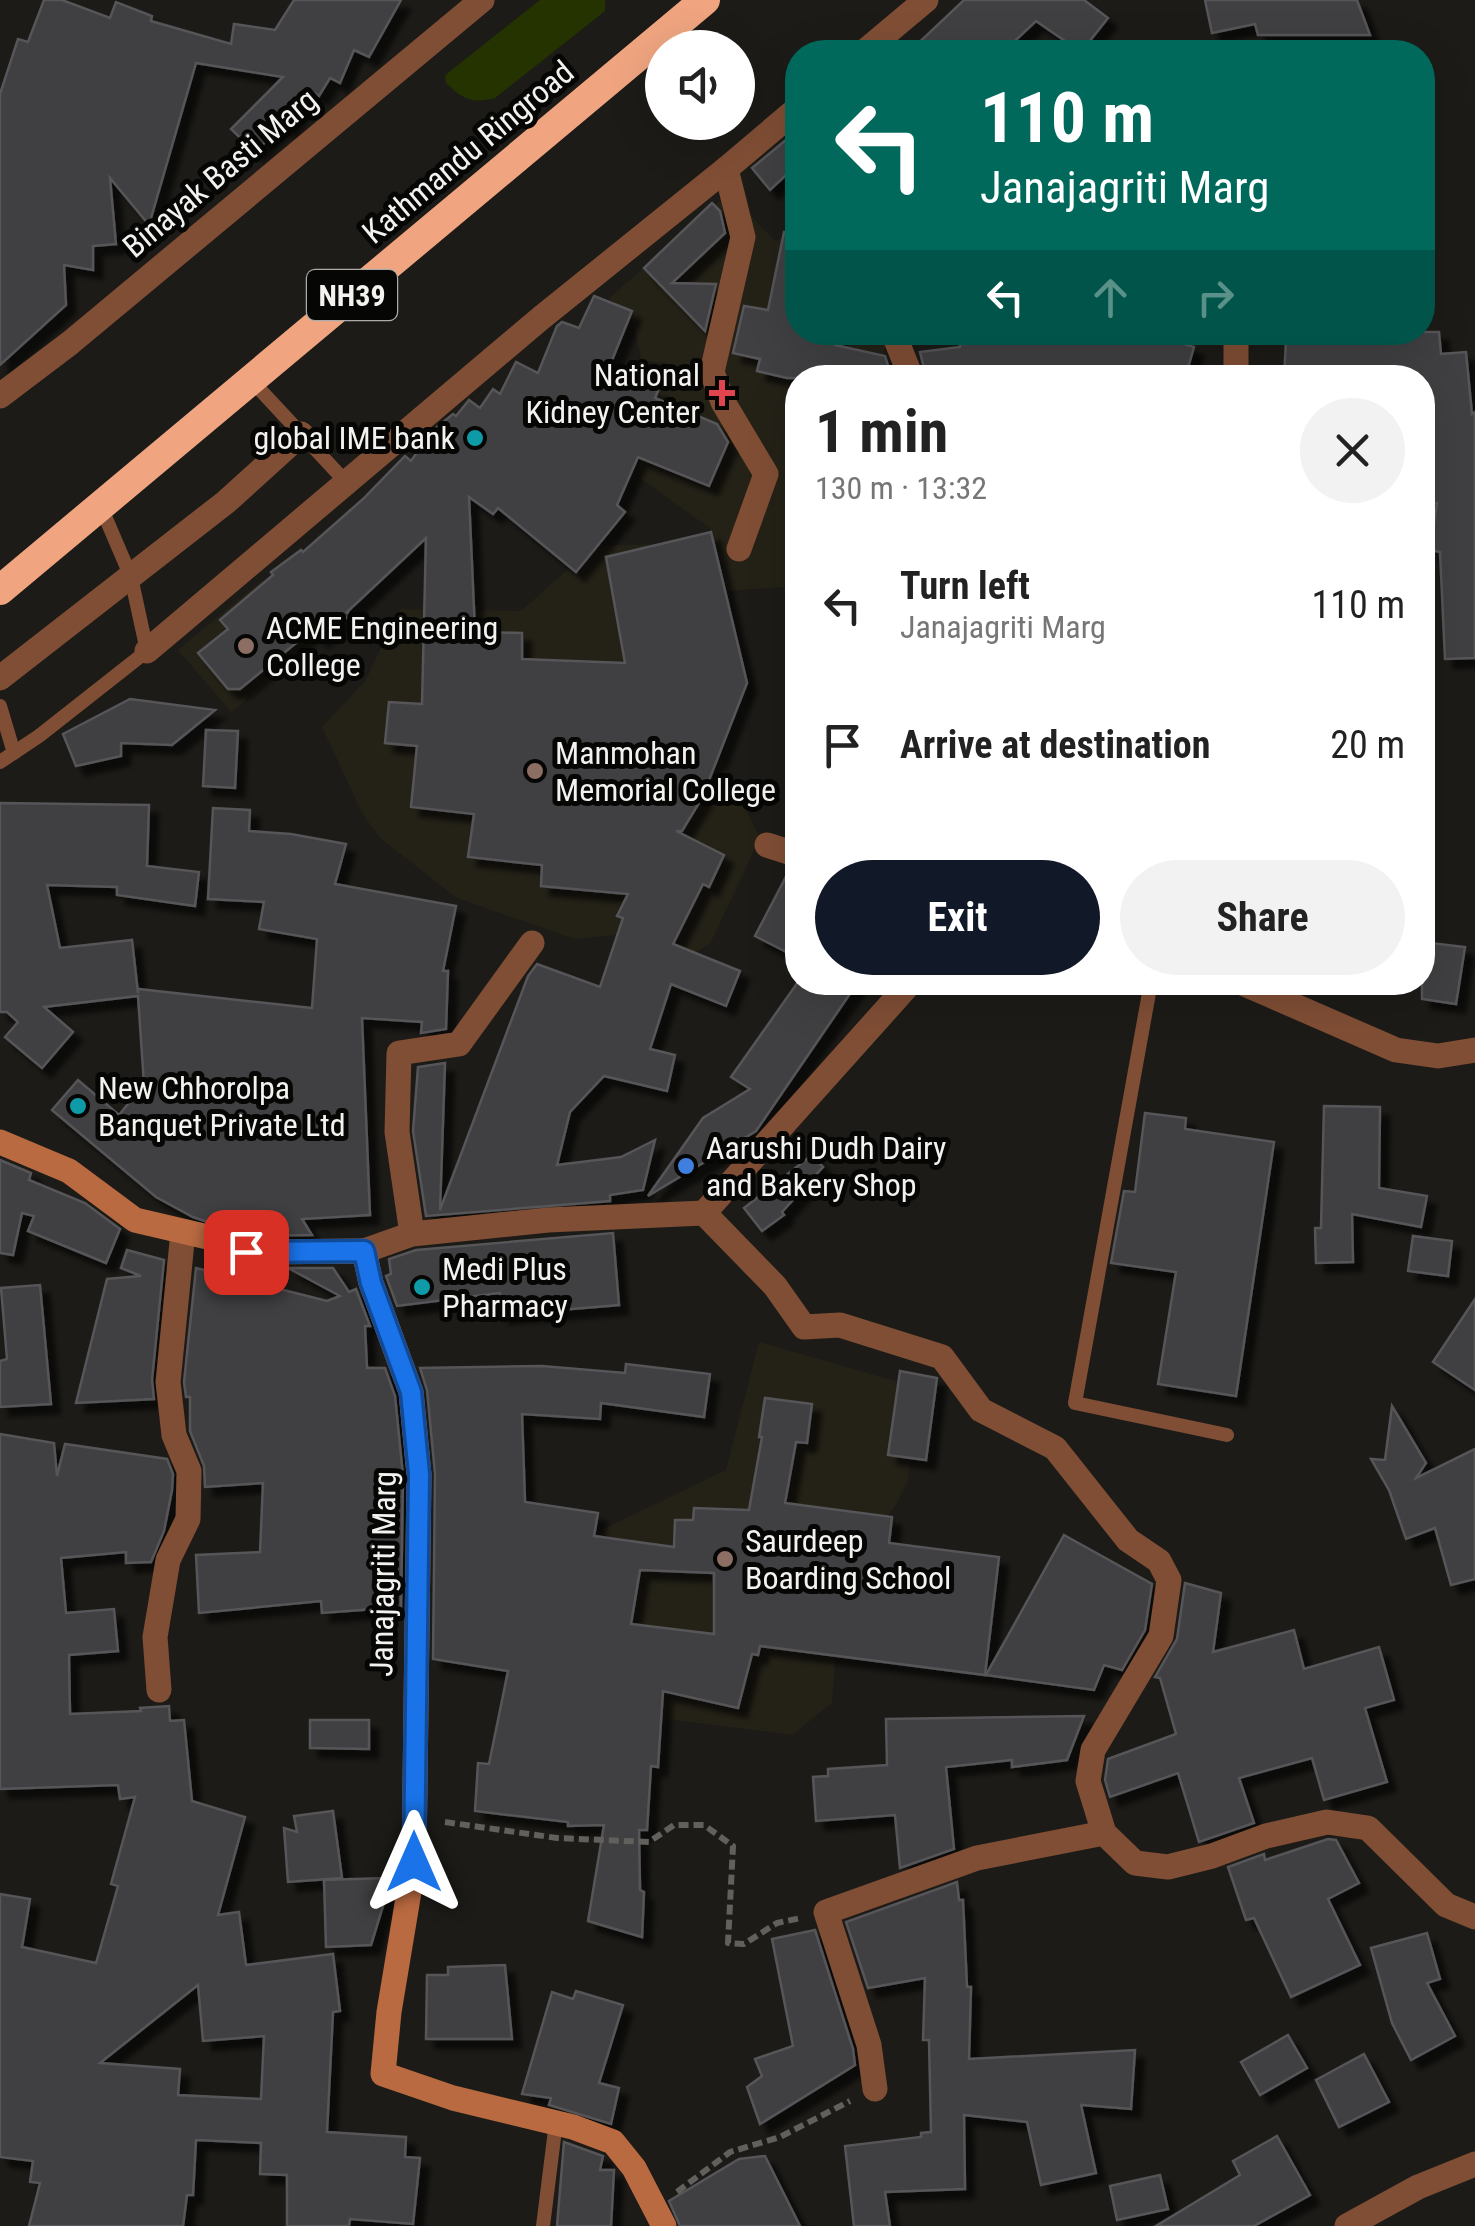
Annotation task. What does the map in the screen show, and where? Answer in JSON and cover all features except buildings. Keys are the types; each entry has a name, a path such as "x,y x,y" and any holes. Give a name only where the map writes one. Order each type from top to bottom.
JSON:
{"highway":[{"name":"Kathmandu Ringroad","path":"0,590 705,0"}],"street":[{"name":"Binayak Basti Marg","path":"0,396 482,0"},
{"path":"878,40 926,0"},
{"path":"147,651 346,481 785,119"},
{"path":"726,169 743,237 712,372 722,402 766,474 740,549"},
{"path":"0,678 226,502 301,434"},
{"path":"767,845 785,851"},
{"path":"412,1234 397,1132 400,1053 459,1044 532,943"},
{"path":"0,1142 69,1171 136,1220 212,1238 246,1252 364,1251 412,1234 548,1220 704,1213 898,995"},
{"path":"1270,995 1396,1050 1438,1056 1475,1050"},
{"path":"704,1213 774,1286 804,1327 840,1324 942,1357 981,1410 1055,1448 1128,1540 1160,1561 1169,1580 1161,1636 1093,1750 1088,1781 1104,1833 1135,1862 1168,1867 1266,1836 1327,1822 1368,1828 1446,1904 1475,1917"},
{"path":"159,1690 155,1637 168,1560 188,1519 188,1471 174,1435 168,1382 183,1232"},
{"name":"Janajagriti Marg","path":"364,1251 371,1283 411,1392 419,1474 414,1862 389,2012 383,2074 453,2098 556,2122 613,2142 634,2168 660,2217"},
{"path":"874,2089 869,2045 826,1912 977,1858 1104,1833"},
{"path":"1347,2226 1418,2187 1475,2164"}],"lane":[{"path":"252,382 346,481"},
{"path":"0,762 147,651 132,577 101,506"},
{"path":"0,706 14,753"},
{"path":"1149,995 1075,1402 1227,1435"},
{"path":"543,2226 556,2122"}],"path":[{"path":"414,1820 454,1822 557,1838 649,1842 674,1825 704,1825 734,1846 728,1943 744,1944 777,1924 826,1912"},
{"path":"660,2217 730,2152 780,2138 874,2089"}],"shaded area":[{"name":"National Kidney Center","path":"729,193 775,241 785,237 785,345 885,345 882,365 785,365 785,587 726,591 711,529 641,479 635,409 667,363 642,361 633,324 609,298"},
{"name":"Manmohan Memorial College","path":"702,543 696,706 760,838 710,944 668,968 640,944 616,935 575,939 457,898 381,839 363,815 322,727 365,681 400,609 521,611 594,546"},
{"name":"ACME Engineering College","path":"262,580 315,642 231,712 178,650"},
{"name":"Saurdeep Boarding School","path":"759,1342 919,1388 908,1480 897,1503 841,1584 832,1703 792,1735 570,1707 595,1533 726,1470"}],"green space":[{"path":"540,0 605,0 605,11 495,98 468,99 446,83 449,72"}],"place":[{"name":"National Kidney Center","path":"722,393"},
{"name":"global IME bank","path":"475,438"},
{"name":"ACME Engineering College","path":"246,646"},
{"name":"Manmohan Memorial College","path":"535,771"},
{"name":"New Chhorolpa Banquet Private Ltd","path":"78,1106"},
{"name":"Aarushi Dudh Dairy and Bakery Shop","path":"686,1166"},
{"name":"Medi Plus Pharmacy","path":"422,1287"},
{"name":"Saurdeep Boarding School","path":"725,1559"}],"route":[{"path":"246,1252 364,1251 371,1283 411,1392 419,1474 414,1862"}]}
